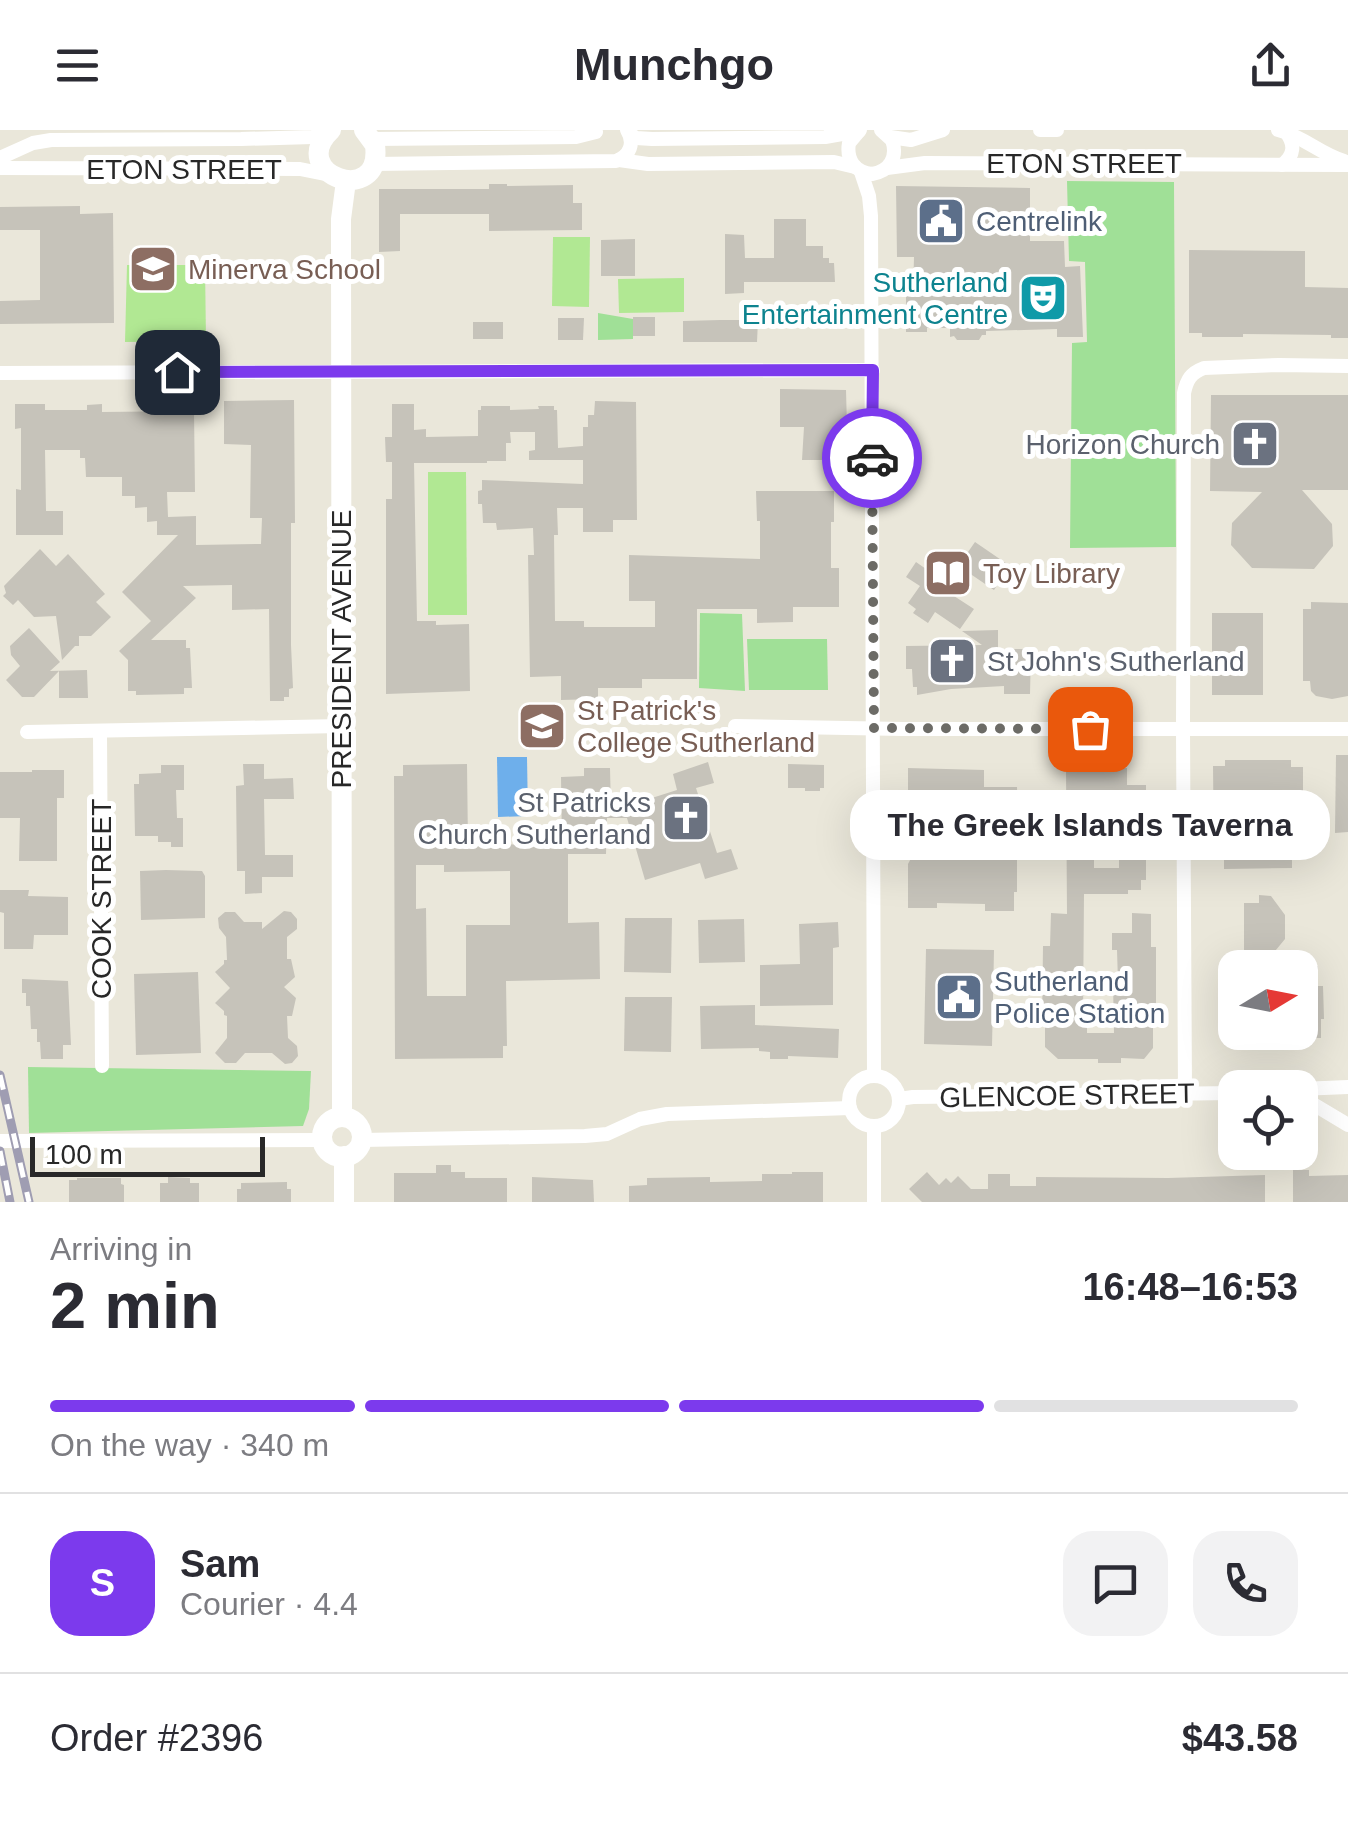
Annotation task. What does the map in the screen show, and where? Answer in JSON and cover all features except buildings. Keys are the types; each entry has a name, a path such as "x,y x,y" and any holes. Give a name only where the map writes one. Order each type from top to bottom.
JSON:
{"street":[{"path":"628,132 640,138 727,133 825,137 860,130"},
{"path":"860,130 848,148 849,158 858,169 872,216"},
{"path":"886,133 911,140 942,130"},
{"name":"ETON STREET","path":"1040,130 1057,130"},
{"name":"ETON STREET","path":"0,158 33,143 51,140 313,137 330,131"},
{"name":"PRESIDENT AVENUE","path":"330,131 319,154 325,170 338,178 341,219 342,1117"},
{"path":"597,131 593,141 596,151 603,158 616,160 670,164 834,162 858,169"},
{"path":"338,178 362,177 373,164 376,151 368,134 580,137 597,131"},
{"name":"ETON STREET","path":"1282,131 1348,164"},
{"name":"ETON STREET","path":"1282,131 1291,140 1293,150 1282,165"},
{"path":"373,164 616,160 631,147 628,132"},
{"path":"874,1076 872,216 876,189 894,153 886,133"},
{"path":"33,143 28,154 36,169"},
{"name":"ETON STREET","path":"858,169 872,174 925,163 1348,164"},
{"name":"ETON STREET","path":"0,168 300,169 338,178"},
{"path":"1184,1093 1182,729 1186,381 1193,372 1204,368 1348,366"},
{"path":"0,372 873,370"},
{"path":"27,732 341,726"},
{"path":"735,726 1348,729"},
{"name":"COOK STREET","path":"100,732 102,1066"},
{"path":"874,1076 888,1080 899,1100 895,1115 874,1126 859,1121 849,1101 854,1086 874,1076"},
{"path":"1318,1088 1348,1087"},
{"name":"GLENCOE STREET","path":"899,1100 931,1096 1218,1093"},
{"path":"1318,1107 1348,1125"},
{"path":"362,1140 585,1136 607,1134 640,1119 667,1114 850,1108"},
{"path":"342,1117 359,1126 362,1140 357,1150 344,1156 329,1152 323,1140 326,1124 342,1117"},
{"path":"874,1126 874,1202"},
{"path":"0,1141 323,1140"},
{"path":"344,1156 344,1202"}],"green space":[{"path":"1067,181 1174,182 1176,547 1070,548 1072,343 1087,342 1085,262 1069,261"},
{"path":"553,237 590,237 589,307 552,306"},
{"path":"127,265 205,265 206,341 125,342"},
{"path":"684,278 684,312 619,313 618,279"},
{"path":"598,313 633,319 633,339 598,340"},
{"path":"428,472 466,472 467,615 428,615"},
{"path":"700,613 742,614 745,691 699,688"},
{"path":"747,639 827,639 828,690 749,690"},
{"path":"28,1067 311,1071 309,1109 303,1126 29,1133"}],"water":[{"path":"497,757 527,757 528,816 498,817"}],"railway":[{"path":"0,1075 29,1202"},
{"path":"0,1151 10,1202"}],"way so far":[{"path":"872,458 874,728 1090,729"}],"place":[{"name":"Centrelink","path":"941,221"},
{"name":"Minerva School","path":"153,269"},
{"name":"Sutherland Entertainment Centre","path":"1043,298"},
{"name":"Horizon Church","path":"1255,444"},
{"name":"Toy Library","path":"948,573"},
{"name":"St John's Sutherland","path":"952,661"},
{"name":"St Patrick's College Sutherland","path":"542,726"},
{"name":"The Greek Islands Taverna","path":"1090,729"},
{"name":"St Patricks Church Sutherland","path":"686,818"},
{"name":"Sutherland Police Station","path":"959,997"}],"route":[{"path":"177,372 873,370 872,458"}]}
